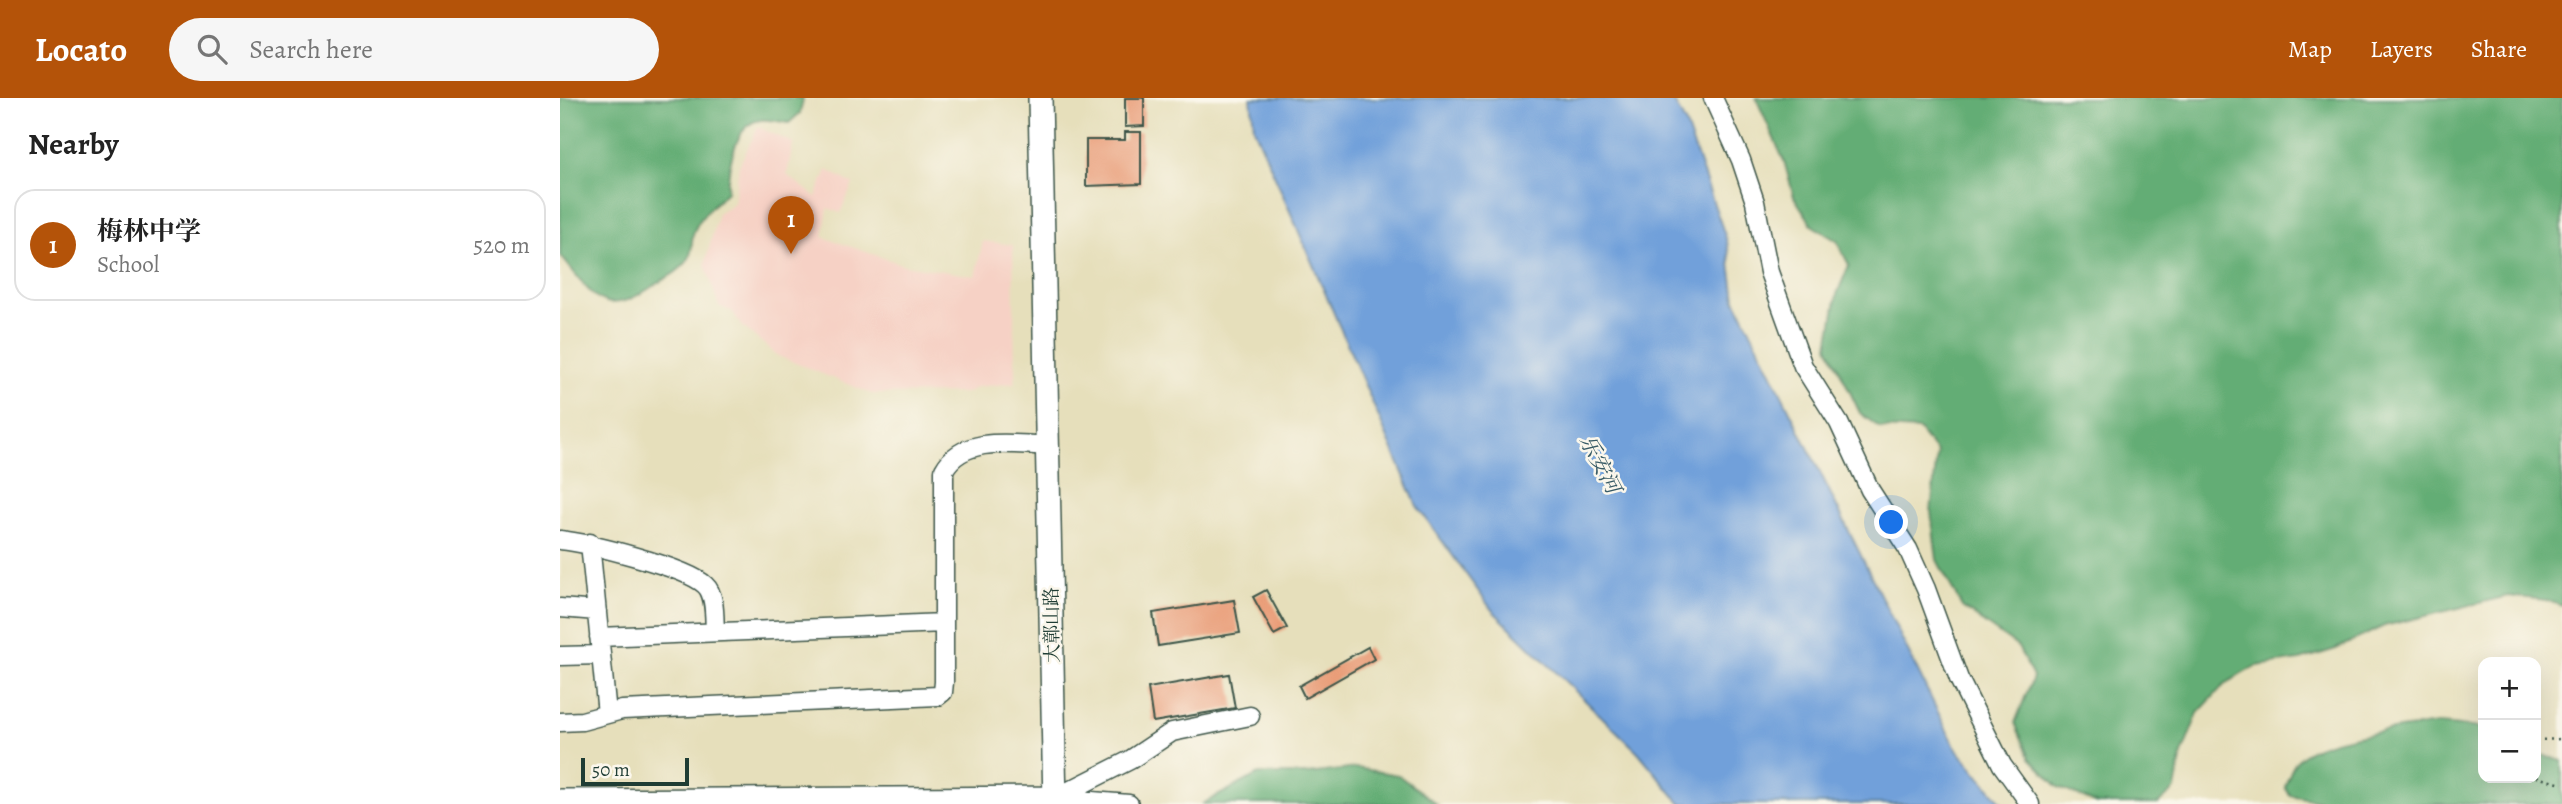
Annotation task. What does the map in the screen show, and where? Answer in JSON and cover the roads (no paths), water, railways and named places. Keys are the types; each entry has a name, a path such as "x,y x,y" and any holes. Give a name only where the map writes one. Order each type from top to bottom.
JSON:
{"main road":[{"name":"大鄣山路","path":"1040,98 1055,801"},
{"path":"560,802 1055,801"}],"street":[{"path":"1713,98 1748,181 1769,272 1803,366 1839,423 1870,490 1908,549 1959,679 2002,765 2031,804"},
{"path":"560,722 582,721 622,710 938,696 943,692 944,682 944,470 951,457 962,450 999,444 1047,446"},
{"path":"560,540 590,543 686,575 706,586 712,598 715,632"},
{"path":"590,543 607,714"},
{"path":"560,608 597,611"},
{"path":"560,656 600,646 715,632 944,623"},
{"path":"1055,801 1130,760 1172,732 1250,716"},
{"path":"1055,801 1129,804"}],"water":[{"name":"乐安河","path":"1251,98 1672,98 1686,125 1727,241 1735,299 1955,747 2003,804 1681,804 1639,753 1492,610 1417,506 1254,128"}],"place":[{"name":"梅林中学","path":"791,254"}]}
